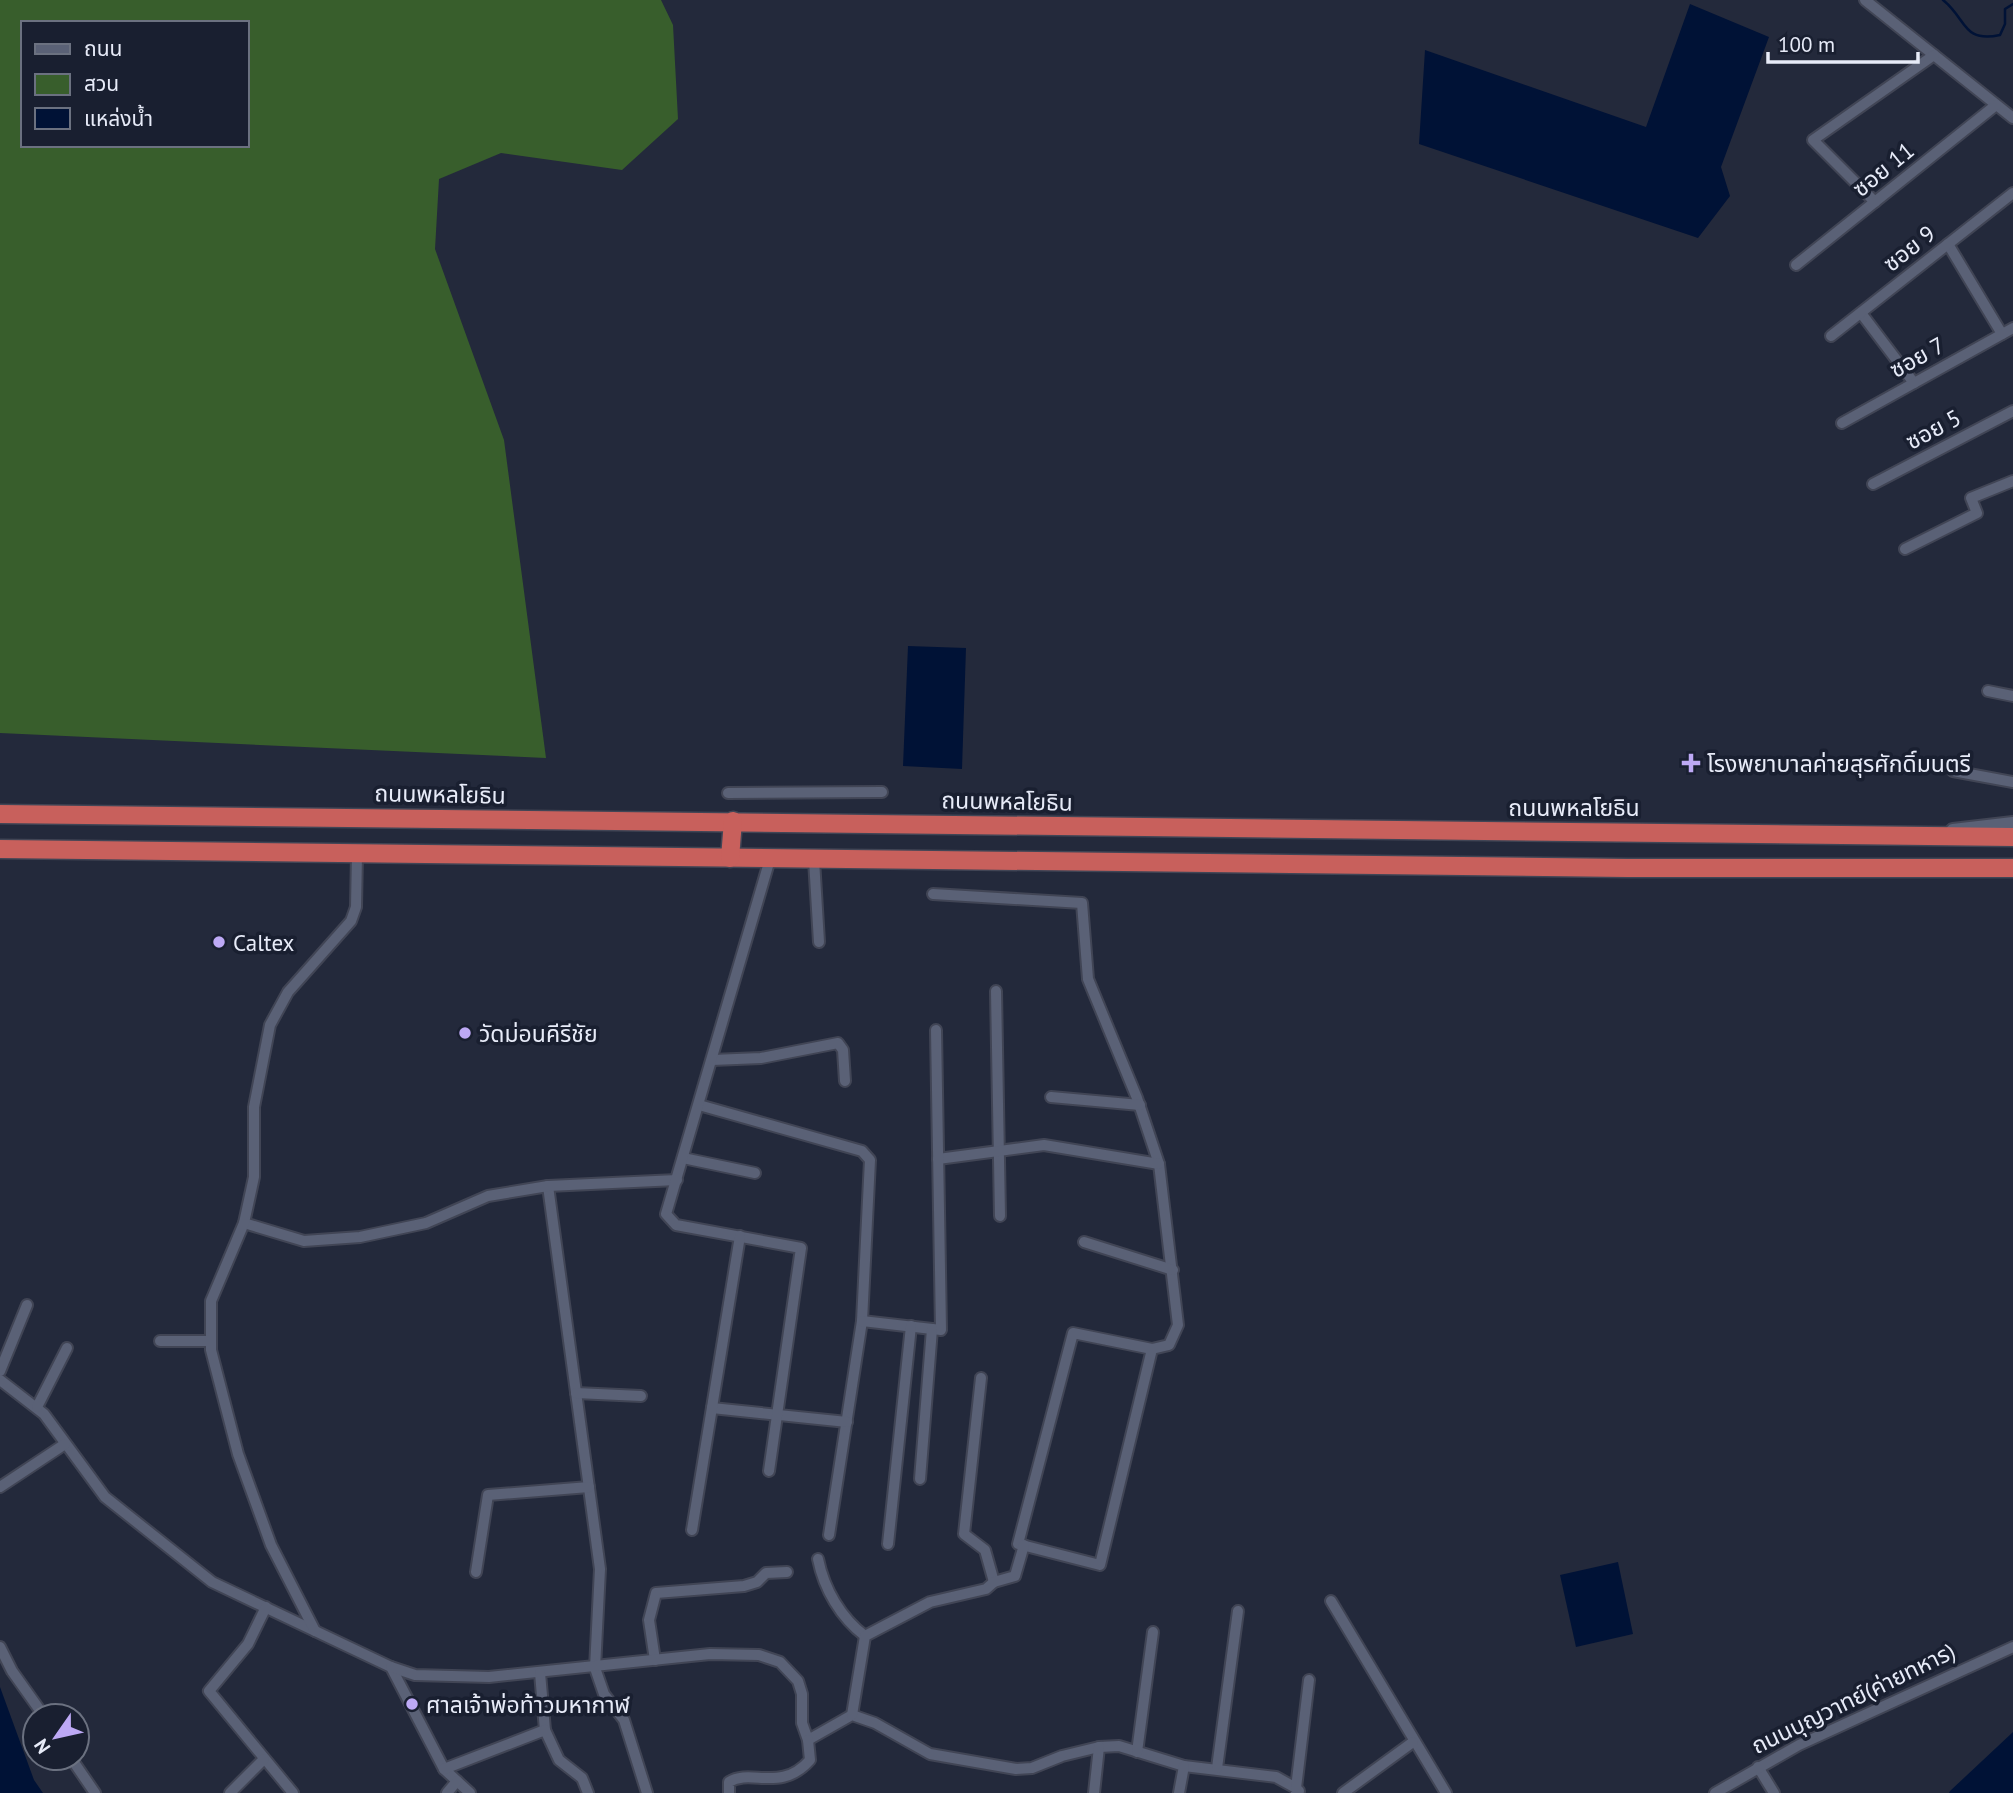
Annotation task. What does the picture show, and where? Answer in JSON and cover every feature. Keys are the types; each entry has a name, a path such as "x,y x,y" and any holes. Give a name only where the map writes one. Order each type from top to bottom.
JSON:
{"highway":[{"name":"ถนนพหลโยธิน","path":"0,814 733,821 1914,838 2013,837"},
{"path":"730,858 733,821"},
{"path":"0,849 814,860 2013,868"}],"main road":[{"path":"1914,838 1988,825 2013,824"}],"street":[{"path":"1865,0 2013,118"},
{"path":"1875,202 1813,140 1934,55"},
{"name":"ซอย 11","path":"1796,265 1996,105"},
{"name":"ซอย 9","path":"1831,336 2013,194"},
{"path":"1948,244 2002,334"},
{"path":"1861,313 1914,383"},
{"name":"ซอย 7","path":"1842,423 2013,328"},
{"name":"ซอย 5","path":"1873,484 2013,411"},
{"path":"1905,549 1977,513 1971,498 2013,481"},
{"path":"1988,691 2013,696"},
{"path":"1953,771 2013,782"},
{"path":"728,793 883,792"},
{"path":"316,1631 266,1532 238,1454 211,1341 211,1301 244,1223 254,1177 254,1107 270,1025 288,992 351,921 356,907 357,854"},
{"path":"769,1471 801,1248 676,1225 666,1214 770,859"},
{"path":"814,860 819,942"},
{"path":"933,894 1082,903 1088,979 1140,1105 1159,1164 1173,1270 1178,1325 1169,1345 1152,1349 1073,1333 1018,1544 1100,1565 1152,1349"},
{"path":"996,991 1000,1216"},
{"path":"862,1321 941,1330 936,1030"},
{"path":"712,1060 761,1058 838,1043 842,1050 845,1081"},
{"path":"1051,1097 1140,1105"},
{"path":"699,1105 862,1151 868,1156 871,1173 862,1321 829,1535"},
{"path":"938,1159 1044,1145 1159,1164"},
{"path":"683,1158 755,1173"},
{"path":"244,1223 304,1241 360,1237 426,1223 488,1196 548,1186 677,1180"},
{"path":"548,1186 600,1569 595,1668 604,1694 624,1720 647,1793"},
{"path":"692,1530 740,1236"},
{"path":"1084,1242 1173,1270"},
{"path":"0,1371 27,1305"},
{"path":"888,1544 911,1326"},
{"path":"920,1479 932,1329"},
{"path":"160,1340 211,1341"},
{"path":"37,1406 67,1348"},
{"path":"981,1378 964,1534 985,1550 994,1582"},
{"path":"0,1380 37,1406 96,1487 212,1582 391,1667 436,1678 540,1673 710,1654 759,1654 780,1662 790,1671 802,1694 802,1723 808,1740 810,1760 805,1767 776,1783 735,1778 728,1784 729,1793"},
{"path":"576,1393 641,1396"},
{"path":"712,1408 847,1422"},
{"path":"0,1487 65,1444"},
{"path":"475,1572 488,1495 589,1487"},
{"path":"865,1636 930,1602 986,1590 994,1582 1015,1576 1024,1545"},
{"path":"818,1559 823,1581 846,1619 865,1636"},
{"path":"655,1660 649,1620 656,1593 744,1586 757,1582 766,1573 788,1572"},
{"path":"1331,1601 1413,1742 1446,1793"},
{"path":"266,1607 248,1644 209,1691 293,1793"},
{"path":"1217,1768 1238,1611"},
{"path":"1137,1752 1153,1632"},
{"path":"852,1715 865,1636"},
{"path":"0,1647 12,1671 34,1702"},
{"name":"ถนนบุญวาทย์(ค่ายทหาร)","path":"1715,1793 1758,1767 1898,1697 2013,1647"},
{"path":"391,1667 444,1769 470,1793"},
{"path":"540,1673 545,1730 559,1760 582,1778 588,1793"},
{"path":"808,1740 852,1715 875,1723 930,1754 1016,1769 1032,1768 1062,1756 1100,1747 1119,1746 1184,1766 1276,1777 1297,1791 1309,1680"},
{"path":"444,1769 545,1730"},
{"path":"1343,1793 1413,1742"},
{"path":"1094,1793 1100,1747"},
{"path":"230,1793 264,1759"},
{"path":"1179,1793 1184,1766"},
{"path":"1758,1767 1774,1793"},
{"path":"81,1772 95,1793"},
{"path":"447,1793 457,1781"}],"green space":[{"path":"0,0 661,0 673,25 678,119 622,170 501,153 439,179 435,249 504,440 546,758 0,733"}],"water":[{"path":"1690,4 1769,37 1721,167 1730,196 1698,238 1419,144 1425,50 1646,127"},
{"path":"908,646 966,648 962,769 903,766"},
{"path":"1618,1562 1633,1634 1576,1647 1560,1575"},
{"path":"0,1687 21,1744 21,1772 31,1772 43,1793 0,1793"},
{"path":"2013,1732 2013,1793 1949,1793 1950,1791"}],"waterway":[{"path":"1943,0 1966,28 1978,36 1988,37 2000,35 2005,24 2005,9 2013,4"}],"place":[{"name":"โรงพยาบาลค่ายสุรศักดิ์มนตรี","path":"1691,763"},
{"name":"Caltex","path":"219,942"},
{"name":"วัดม่อนคีรีชัย","path":"465,1033"},
{"name":"ศาลเจ้าพ่อท้าวมหากาฬ","path":"412,1704"}]}
